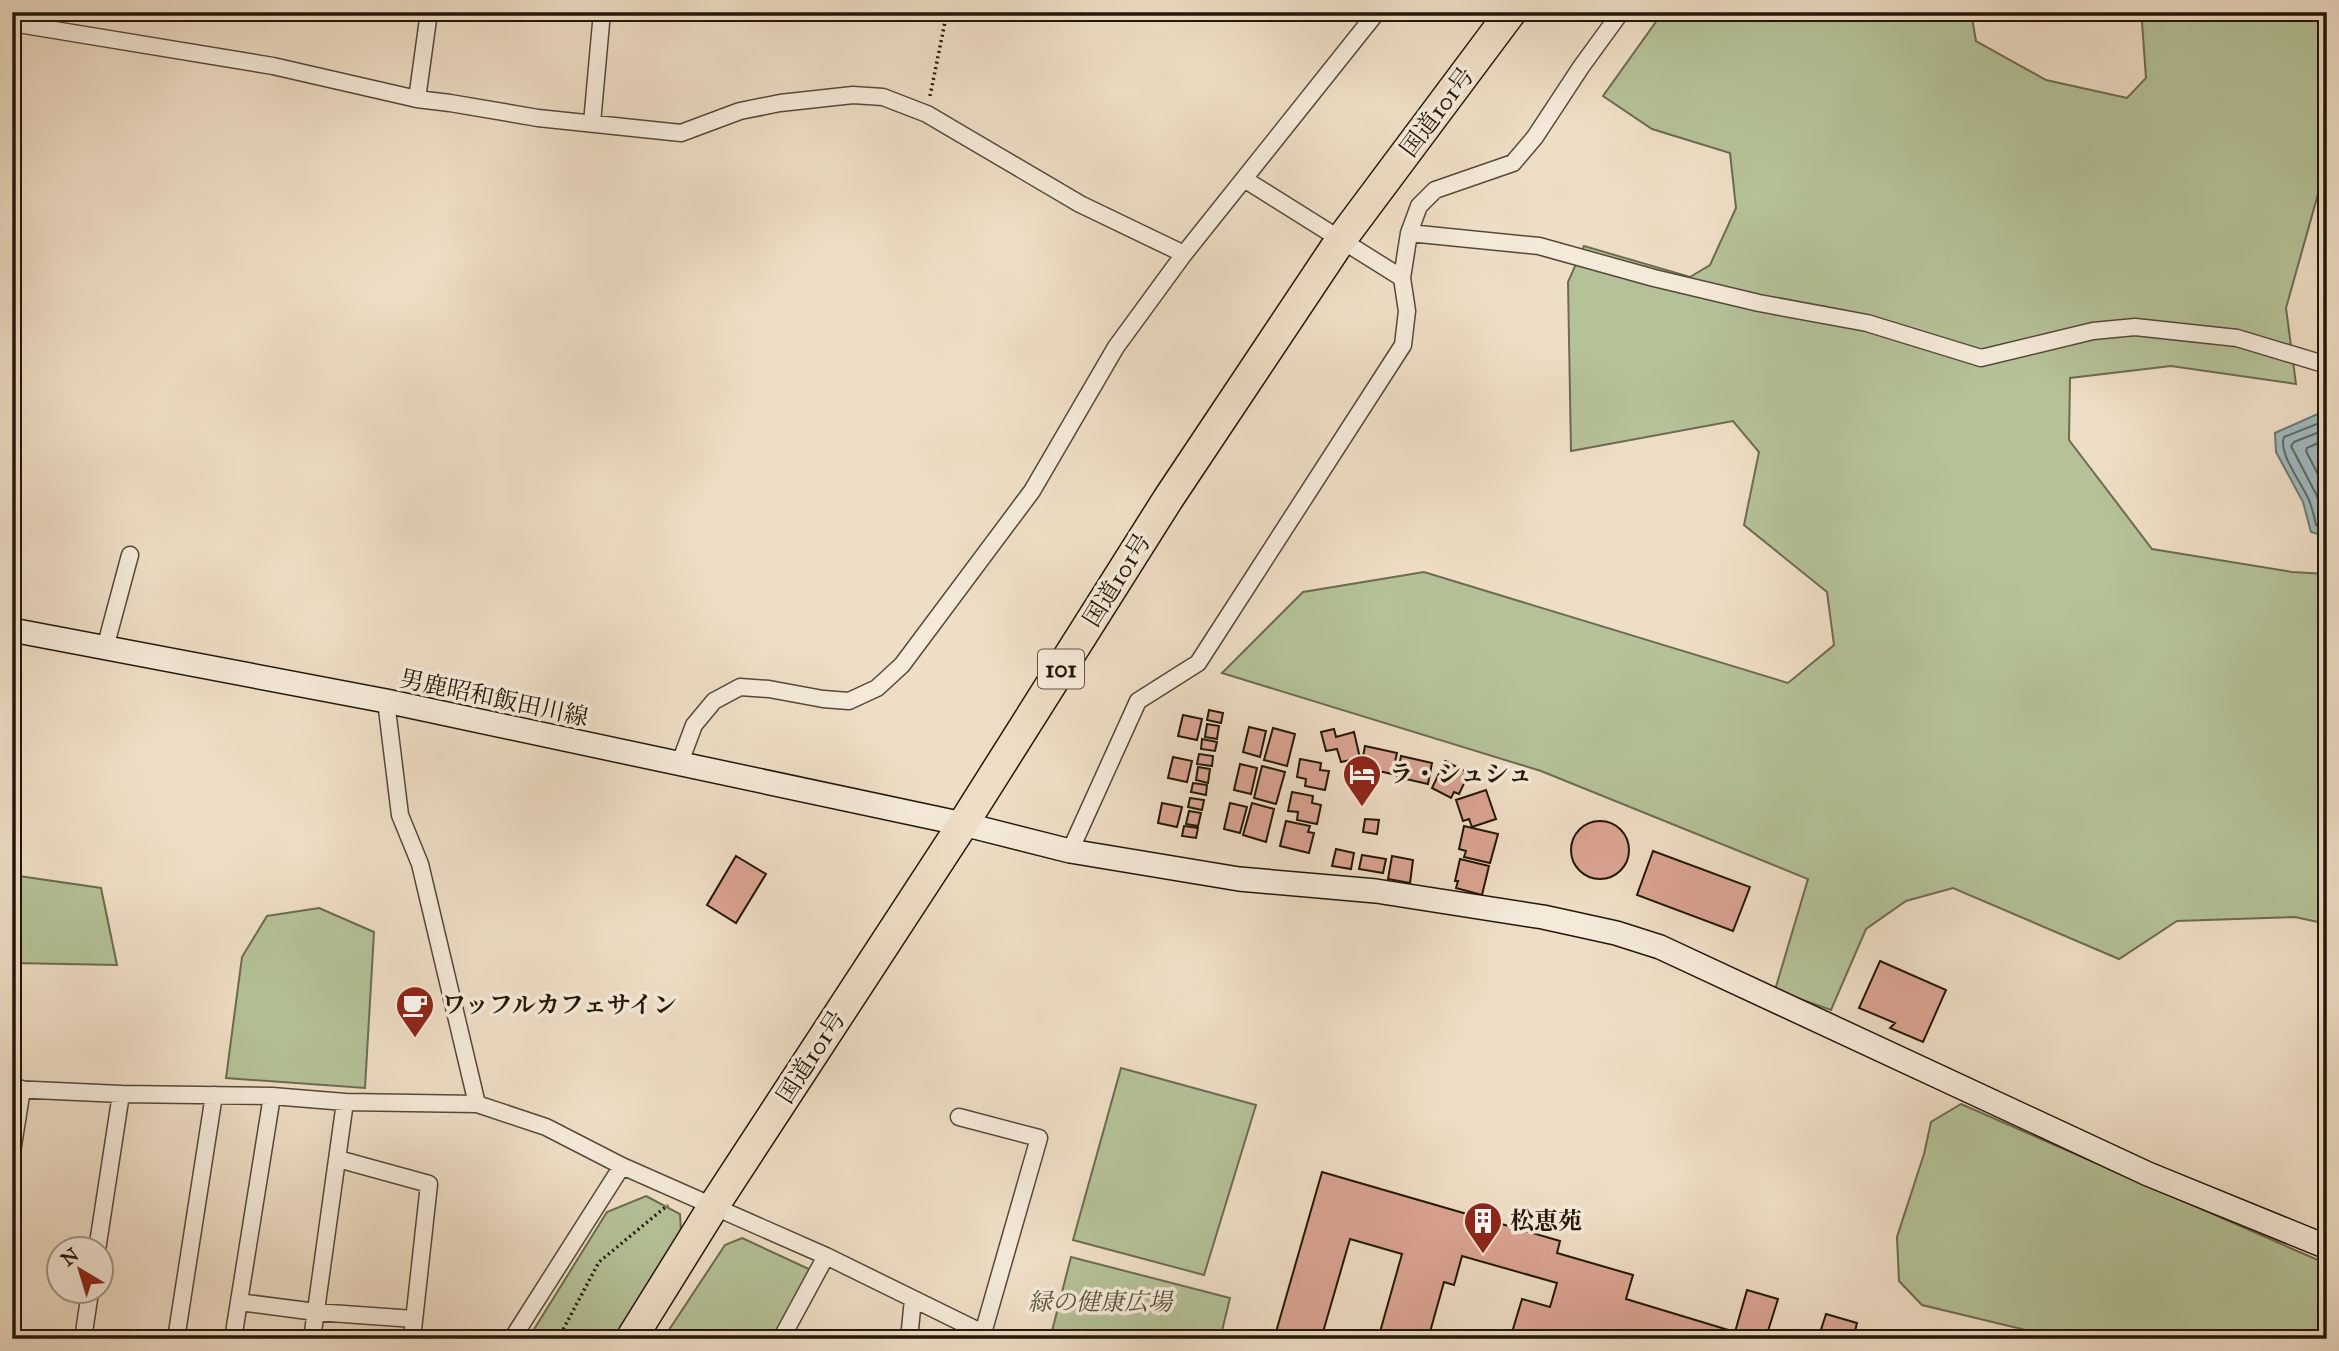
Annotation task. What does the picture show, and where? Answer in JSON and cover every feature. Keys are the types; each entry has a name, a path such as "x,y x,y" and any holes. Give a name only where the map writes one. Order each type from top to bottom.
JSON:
{"highway":[{"name":"国道101号","path":"631,1339 713,1207 963,824 1168,499 1340,241 1511,12"}],"street":[{"path":"417,99 429,12"},
{"path":"592,123 602,12"},
{"path":"679,765 694,725 714,701 740,687 849,701 877,688 902,665 1032,491 1116,347 1184,254 1377,12"},
{"path":"1070,851 1138,701 1198,663 1403,345 1407,311 1402,278 1409,233 1419,206 1435,190 1513,163 1535,137 1581,66 1621,12"},
{"path":"12,23 273,66 417,99 538,118 681,133 740,111 780,103 853,95 883,97 927,114 1080,204 1184,254"},
{"path":"1244,179 1402,278"},
{"path":"1409,233 1539,246 1667,282 1867,323 1981,358 2093,331 2135,327 2236,338 2327,365"},
{"path":"105,648 130,555"},
{"name":"男鹿昭和飯田川線","path":"12,631 386,701 963,824 1070,851 1239,879 1376,891 1543,917 1616,933 1660,947 2148,1174 2327,1247"},
{"path":"386,701 400,815 420,864 477,1104"},
{"path":"12,1153 17,1089 121,1094 272,1096 345,1102 477,1104 546,1127 622,1166 826,1256 989,1336 1039,1138 959,1117"},
{"path":"99,1236 121,1094"},
{"path":"176,1339 214,1095"},
{"path":"233,1339 272,1096"},
{"path":"312,1339 345,1102"},
{"path":"338,1159 429,1184 412,1339"},
{"path":"512,1339 622,1166"},
{"path":"781,1339 826,1256"},
{"path":"909,1339 913,1299"},
{"path":"239,1303 414,1319"},
{"path":"83,1339 88,1306"}],"path":[{"path":"927,114 947,12"},
{"path":"558,1339 599,1262 682,1193"}],"green space":[{"path":"1663,12 1971,12 1976,41 2046,80 2127,98 2146,78 2142,22 2144,12 2327,12 2327,162 2286,308 2296,384 2171,366 2070,378 2069,440 2152,549 2292,572 2327,574 2327,924 2295,917 2177,921 2119,959 1953,888 1906,901 1866,929 1831,1010 1775,990 1808,879 1541,771 1222,673 1303,592 1424,572 1788,683 1834,645 1827,592 1744,525 1759,452 1733,421 1571,451 1568,282 1584,246 1690,277 1710,265 1736,208 1730,153 1652,129 1603,96"},
{"path":"12,875 101,888 117,965 12,963"},
{"path":"319,908 374,932 365,1088 226,1078 242,957 267,916"},
{"path":"1121,1068 1256,1105 1204,1275 1073,1240"},
{"path":"1961,1104 2327,1264 2327,1339 2063,1339 1922,1305 1899,1281 1897,1237 1924,1154 1931,1122"},
{"path":"646,1196 680,1214 681,1232 614,1339 528,1339 607,1212"},
{"path":"742,1238 811,1270 773,1339 663,1339 725,1245"},
{"name":"緑の健康広場","path":"1071,1257 1230,1298 1220,1339 1050,1339"}],"water":[{"path":"2322,412 2327,414 2327,537 2311,532 2303,502 2276,452 2275,433"}],"building":[{"path":"1209,710 1223,713 1221,723 1207,720"},
{"path":"1183,715 1202,719 1197,740 1178,736"},
{"path":"1207,724 1219,726 1217,739 1205,737"},
{"path":"1249,727 1266,731 1260,757 1243,752"},
{"path":"1273,728 1295,734 1287,766 1264,760"},
{"path":"1334,729 1336,737 1354,732 1360,758 1341,762 1337,749 1326,751 1321,732"},
{"path":"1202,739 1217,742 1215,751 1201,749"},
{"path":"1365,746 1397,753 1392,774 1361,767"},
{"path":"1199,754 1213,756 1212,766 1197,764"},
{"path":"1401,756 1432,763 1428,784 1397,777"},
{"path":"1173,757 1192,761 1187,782 1168,778"},
{"path":"1300,759 1321,763 1320,770 1329,771 1325,790 1305,786 1306,779 1297,777"},
{"path":"1445,761 1469,773 1459,794 1454,792 1451,798 1432,788"},
{"path":"1240,764 1257,768 1251,794 1234,790"},
{"path":"1262,766 1285,772 1276,804 1254,798"},
{"path":"1198,767 1210,769 1208,783 1196,780"},
{"path":"1193,783 1207,785 1206,795 1191,792"},
{"path":"1486,790 1496,819 1472,827 1469,819 1463,821 1456,800"},
{"path":"1292,792 1313,796 1312,803 1321,805 1317,824 1297,820 1298,812 1288,811"},
{"path":"1190,798 1204,800 1202,810 1188,807"},
{"path":"1162,803 1182,807 1177,827 1158,823"},
{"path":"1230,803 1247,807 1240,833 1224,829"},
{"path":"1252,803 1274,809 1266,842 1243,835"},
{"path":"1189,811 1201,813 1198,826 1186,824"},
{"path":"1365,819 1379,820 1377,834 1363,832"},
{"path":"1286,821 1310,826 1308,832 1314,833 1309,853 1280,846"},
{"path":"1600,821 1616,826 1624,834 1629,850 1624,866 1616,874 1600,879 1584,874 1576,866 1571,850 1576,834 1584,826"},
{"path":"1184,826 1198,828 1196,838 1182,836"},
{"path":"1464,826 1498,834 1490,863 1464,857 1466,851 1459,849"},
{"path":"1336,849 1354,853 1351,869 1332,866"},
{"path":"1653,851 1750,887 1733,931 1637,895"},
{"path":"1362,855 1386,859 1383,873 1359,869"},
{"path":"736,856 766,874 736,923 707,905"},
{"path":"1392,856 1413,860 1410,883 1388,879"},
{"path":"1460,859 1489,866 1482,895 1456,888"},
{"path":"1880,961 1946,990 1923,1042 1890,1028 1895,1023 1859,1008"},
{"name":"松恵苑","path":"1322,1172 1560,1241 1557,1253 1633,1275 1626,1299 1735,1332 1747,1290 1778,1299 1767,1334 1783,1339 1510,1339 1522,1299 1550,1307 1557,1283 1462,1256 1454,1285 1444,1282 1428,1339 1378,1339 1402,1254 1350,1239 1321,1339 1274,1339"},
{"path":"1826,1314 1857,1323 1853,1339 1818,1339"}],"place":[{"name":"ラ・シュシュ","path":"1362,808"},
{"name":"ワッフルカフェサイン","path":"415,1039"},
{"name":"松恵苑","path":"1483,1255"}]}
